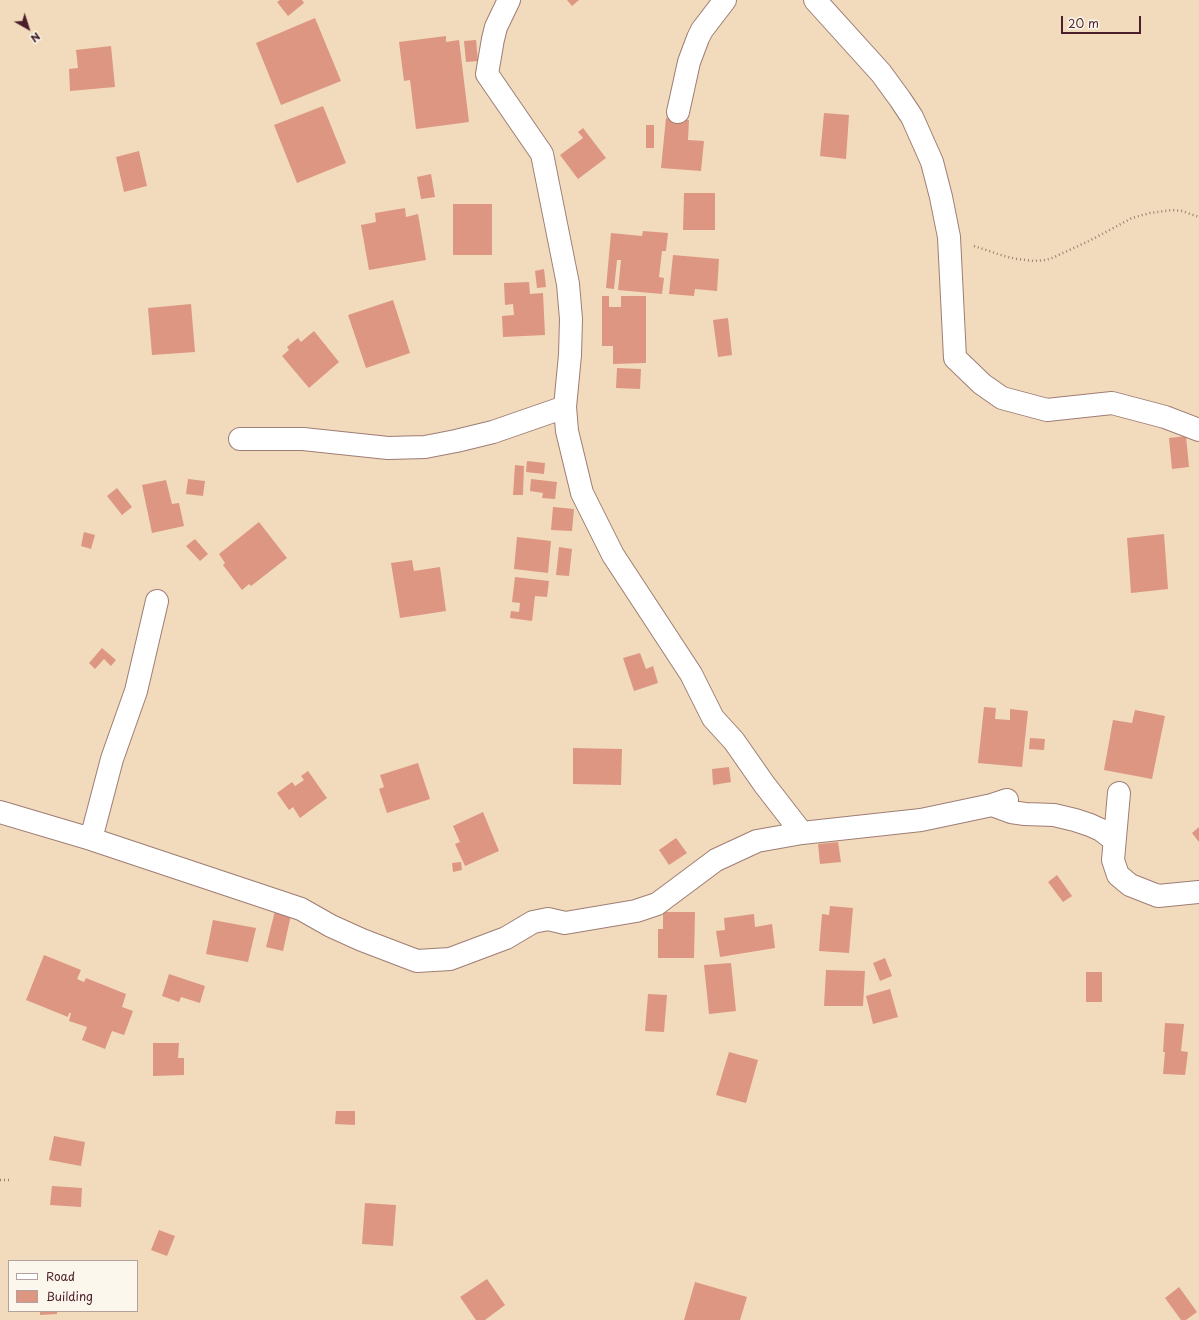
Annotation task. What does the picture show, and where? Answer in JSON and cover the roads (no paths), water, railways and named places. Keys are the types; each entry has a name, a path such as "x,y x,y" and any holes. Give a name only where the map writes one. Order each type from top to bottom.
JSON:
{"street":[{"path":"509,0 494,34 487,74 542,154 568,284 570,355 565,407 567,431 582,493 613,554 691,674 713,718 734,741 764,784 802,833"},
{"path":"678,112 689,62 698,38 702,30 725,0"},
{"path":"815,0 881,73 912,117 932,162 941,196 949,237 955,358 982,384 1002,398 1046,410 1112,404 1165,416 1199,430"},
{"path":"240,439 303,439 388,448 425,447 493,432 565,407"},
{"path":"91,838 112,759 136,691 157,601"},
{"path":"1119,794 1113,860 1118,875 1130,886 1158,896 1199,892"},
{"path":"0,812 91,838 301,909 331,926 362,940 417,961 450,959 506,938 533,922 548,919 565,923 636,911 657,904 716,860 757,841 802,833 921,820 999,802 1011,812 1054,815 1075,820 1101,830 1114,840"}]}
